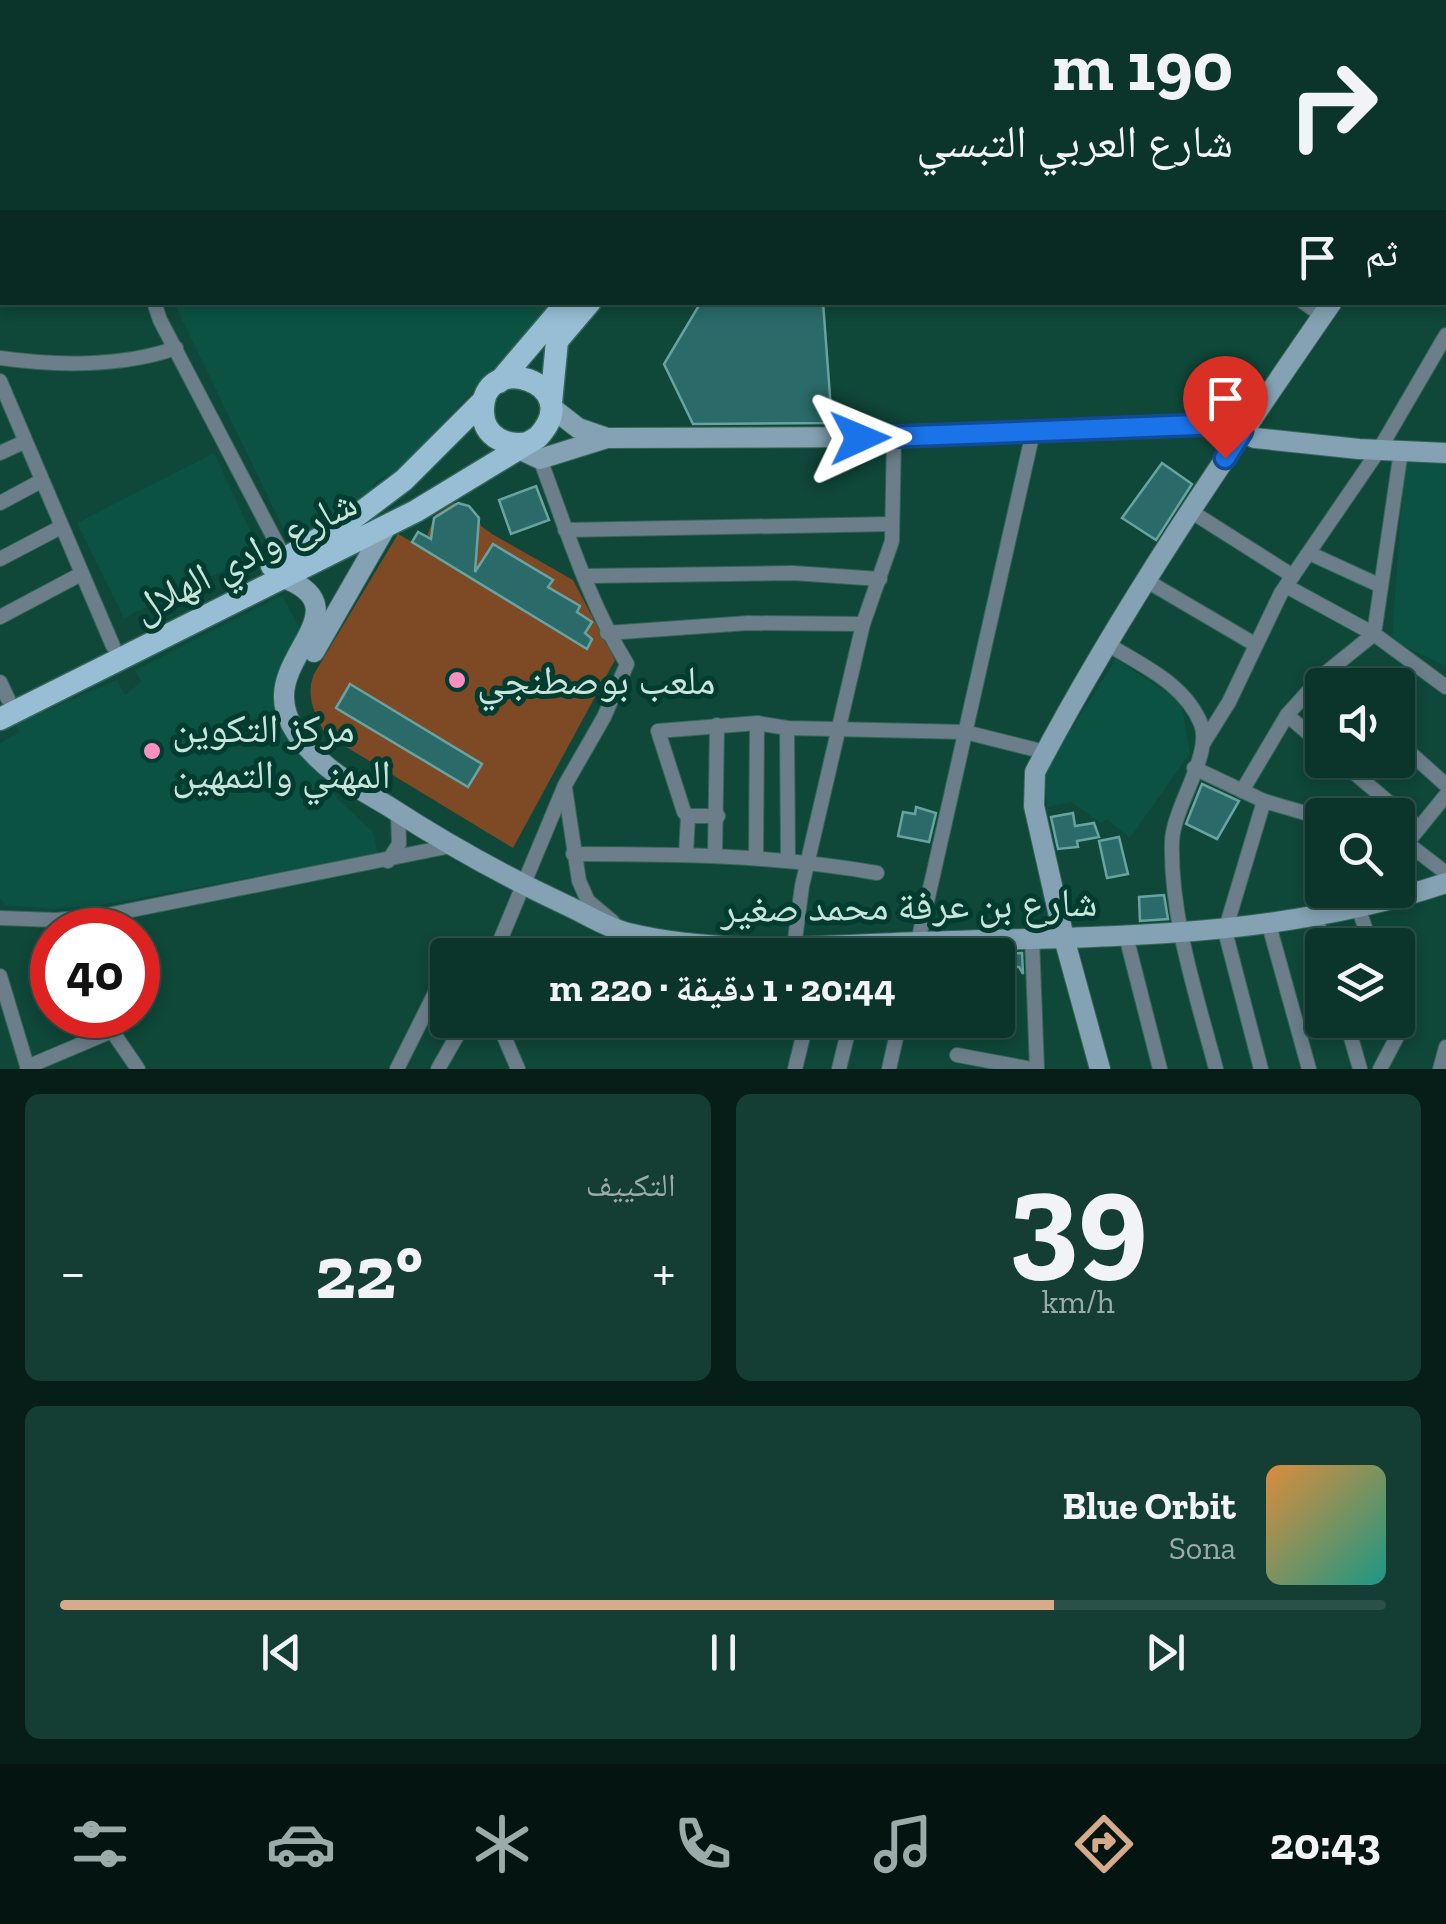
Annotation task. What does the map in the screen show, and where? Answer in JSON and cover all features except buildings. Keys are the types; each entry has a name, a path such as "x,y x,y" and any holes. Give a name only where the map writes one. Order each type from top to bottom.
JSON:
{"main road":[{"name":"شارع وادي الهلال","path":"2,700 283,568 404,480 492,391 564,305"},
{"path":"532,438 557,341 587,305"},
{"path":"521,376 532,380 548,396 532,438 497,438 484,422 492,391 521,376"},
{"name":"شارع وادي الهلال","path":"2,700 283,568 387,524 532,438"}],"street":[{"path":"155,305 283,568"},
{"path":"1100,1069 1064,938 1034,806 1035,772 1147,581 1242,431 1327,309"},
{"path":"1216,1069 1181,934 1172,843 1175,824 1204,742 1229,702 1290,581 1390,450 1446,335"},
{"path":"0,358 48,362 148,358 176,348"},
{"path":"2,392 113,646"},
{"path":"532,438 894,437 1222,424 1255,438 1446,453"},
{"path":"532,438 578,428 607,438"},
{"path":"918,938 1034,432"},
{"path":"795,938 808,861 863,624 892,541 894,437"},
{"path":"500,938 565,785 604,717 627,664 607,632 532,438"},
{"path":"0,453 24,442"},
{"path":"1339,668 1374,634 1390,450"},
{"path":"0,504 41,482"},
{"path":"1192,512 1446,687"},
{"name":"شارع بن عرفة محمد صغير","path":"387,524 299,678 296,703 314,742 398,812"},
{"path":"565,530 892,524"},
{"path":"0,559 61,527"},
{"path":"1309,552 1381,586"},
{"name":"شارع بن عرفة محمد صغير","path":"283,568 304,585 316,603 314,623 289,672 284,695 290,724 328,768 451,846 520,884 624,932 662,938"},
{"path":"584,576 794,573 880,579"},
{"path":"0,617 81,574"},
{"path":"1147,581 1256,646"},
{"path":"607,632 748,623 863,624"},
{"path":"1109,645 1177,688 1202,726 1204,742"},
{"path":"1242,790 1287,715 1305,699"},
{"path":"1287,715 1305,731"},
{"path":"686,854 688,816 658,730 758,723 788,728 965,732 1045,752"},
{"path":"756,857 758,723"},
{"path":"715,855 717,726"},
{"path":"788,728 788,860"},
{"path":"1415,757 1446,785"},
{"path":"1194,768 1264,801 1305,813"},
{"path":"1361,778 1419,828"},
{"path":"565,785 573,854 588,902 624,932"},
{"path":"1415,831 1446,795"},
{"path":"1261,1069 1225,930 1264,801"},
{"path":"388,861 399,844 398,812"},
{"path":"688,816 718,816"},
{"path":"151,908 451,846"},
{"path":"1415,851 1446,873"},
{"path":"573,854 756,857 877,872"},
{"name":"شارع بن عرفة محمد صغير","path":"1415,892 1446,883"},
{"path":"1358,908 1365,928"},
{"name":"شارع بن عرفة محمد صغير","path":"1015,940 1225,930 1316,918 1358,908"},
{"path":"0,918 30,920"},
{"path":"1316,918 1319,928"},
{"path":"1270,924 1309,1069"},
{"path":"1126,936 1160,1069"},
{"path":"957,1055 1034,1069 1032,939"},
{"path":"0,976 27,1068 98,1038"},
{"path":"397,1069 430,1003"},
{"path":"116,1038 138,1069"},
{"path":"438,1069 456,1038"},
{"path":"504,1038 518,1069"},
{"path":"795,1069 803,1038"},
{"path":"839,1069 847,1038"},
{"path":"889,1069 896,1038"},
{"path":"1351,1038 1360,1069"},
{"path":"1380,1069 1396,1038"},
{"path":"1440,1069 1446,1047"}],"shaded area":[{"path":"175,305 552,305 396,474 388,474 373,484 369,505 288,538"},
{"path":"214,453 261,553 124,618 77,523"},
{"path":"1404,462 1446,464 1446,666 1392,641"},
{"name":"ملعب بوصطنجي","path":"454,503 472,509 481,526 492,534 573,580 615,660 513,848 325,734 311,697 314,674 398,534 412,542 418,532 427,536 435,515"},
{"name":"مركز التكوين المهني والتمهين","path":"282,595 305,638 285,672 290,733 338,799 373,832 378,854 101,905 4,905 0,897 0,743 19,732 15,724 117,680 125,695 141,682 135,670"},
{"path":"1116,659 1181,702 1190,753 1130,838 1107,819 1101,823 1071,802 1047,807 1044,772"}],"place":[{"name":"ملعب بوصطنجي","path":"457,680"},
{"name":"مركز التكوين المهني والتمهين","path":"152,751"}],"route":[{"path":"860,438 1222,424 1242,431 1225,458"}]}
